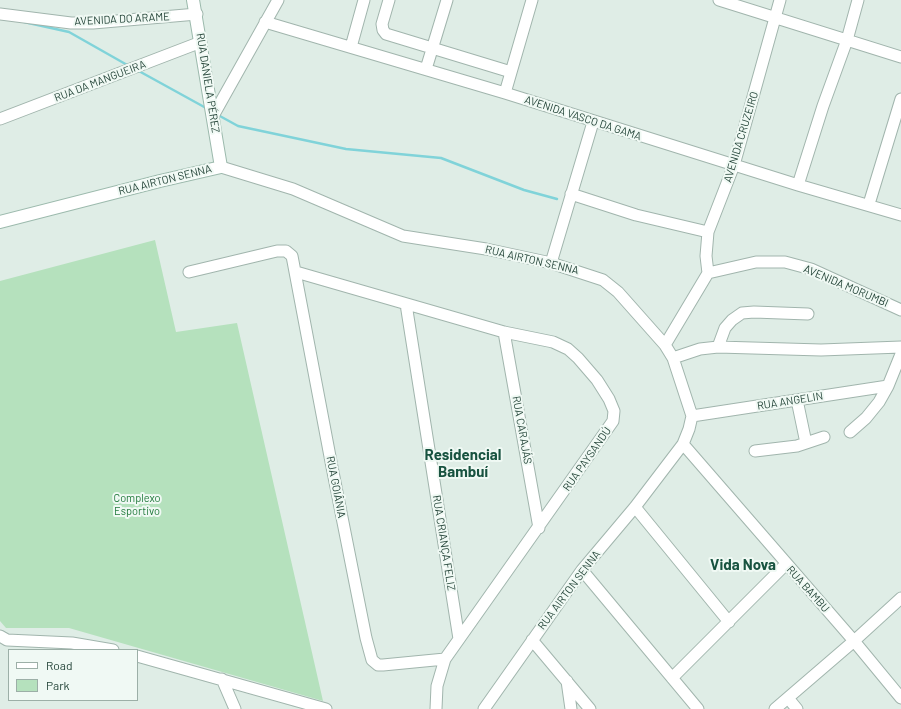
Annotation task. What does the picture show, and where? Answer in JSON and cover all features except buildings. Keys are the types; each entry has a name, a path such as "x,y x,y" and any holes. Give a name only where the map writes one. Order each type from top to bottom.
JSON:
{"street":[{"name":"RUA DANIELA PÉREZ","path":"193,0 197,14 200,42 213,112 221,167"},
{"path":"213,112 278,0"},
{"path":"351,46 364,0"},
{"path":"389,0 382,24 383,30 386,34 511,72"},
{"path":"426,69 447,0"},
{"path":"505,93 532,0"},
{"path":"718,0 901,57"},
{"name":"AVENIDA CRUZEIRO","path":"708,273 706,256 708,232 734,165 774,17 780,0"},
{"path":"798,185 823,106 847,40 858,0"},
{"name":"AVENIDA DO ARAME","path":"0,14 71,23 93,23 197,14"},
{"name":"AVENIDA VASCO DA GAMA","path":"265,22 351,46 798,185 870,204 901,215"},
{"name":"RUA DA MANGUEIRA","path":"0,119 200,42"},
{"path":"870,204 901,99"},
{"path":"551,263 593,122"},
{"name":"RUA AIRTON SENNA","path":"0,222 160,180 221,167 293,189 403,236 486,249 551,263 603,280 618,292 665,345 673,358 692,416 690,429 683,444 635,507 582,570 484,709"},
{"path":"571,194 636,215 708,232"},
{"name":"RUA GOIÂNIA","path":"189,272 277,251 286,251 292,256 335,483 366,638 372,660 378,665 383,665 444,659"},
{"name":"AVENIDA MORUMBI","path":"708,273 756,262 784,262 811,269 901,310"},
{"name":"RUA PAYSANDÚ","path":"296,272 504,332 553,342 568,349 578,358 597,380 610,399 614,411 613,421 539,528 460,639 444,659 437,686 436,709"},
{"path":"665,345 708,273"},
{"name":"RUA CRIANÇA FELIZ","path":"406,304 460,639"},
{"path":"718,347 725,328 732,320 742,314 754,312 808,314"},
{"name":"RUA CARAJÁS","path":"504,332 539,528"},
{"path":"673,358 700,349 718,347 806,350 901,347"},
{"path":"850,432 866,418 888,386 901,354"},
{"name":"RUA ANGELIN","path":"692,416 888,386"},
{"path":"797,400 806,443"},
{"path":"755,451 797,446 824,436"},
{"name":"RUA BAMBU","path":"683,444 854,641 901,698"},
{"path":"635,507 729,622"},
{"path":"672,678 786,564"},
{"path":"582,570 698,709"},
{"path":"775,709 901,598"},
{"path":"0,636 15,640 72,643 107,649"},
{"path":"532,640 590,709"},
{"path":"138,656 326,709"},
{"path":"222,680 235,709"},
{"path":"566,680 571,709"},
{"path":"788,698 797,709"}],"green space":[{"name":"Complexo Esportivo","path":"155,240 176,332 237,323 323,701 69,628 6,628 0,621 0,281"}],"waterway":[{"path":"24,22 69,32 129,66"},
{"path":"137,70 206,108"},
{"path":"218,115 238,126 346,149 441,158 524,190 557,199"}],"district":[{"name":"Residencial Bambuí","path":"463,464"},
{"name":"Vida Nova","path":"743,565"}]}
